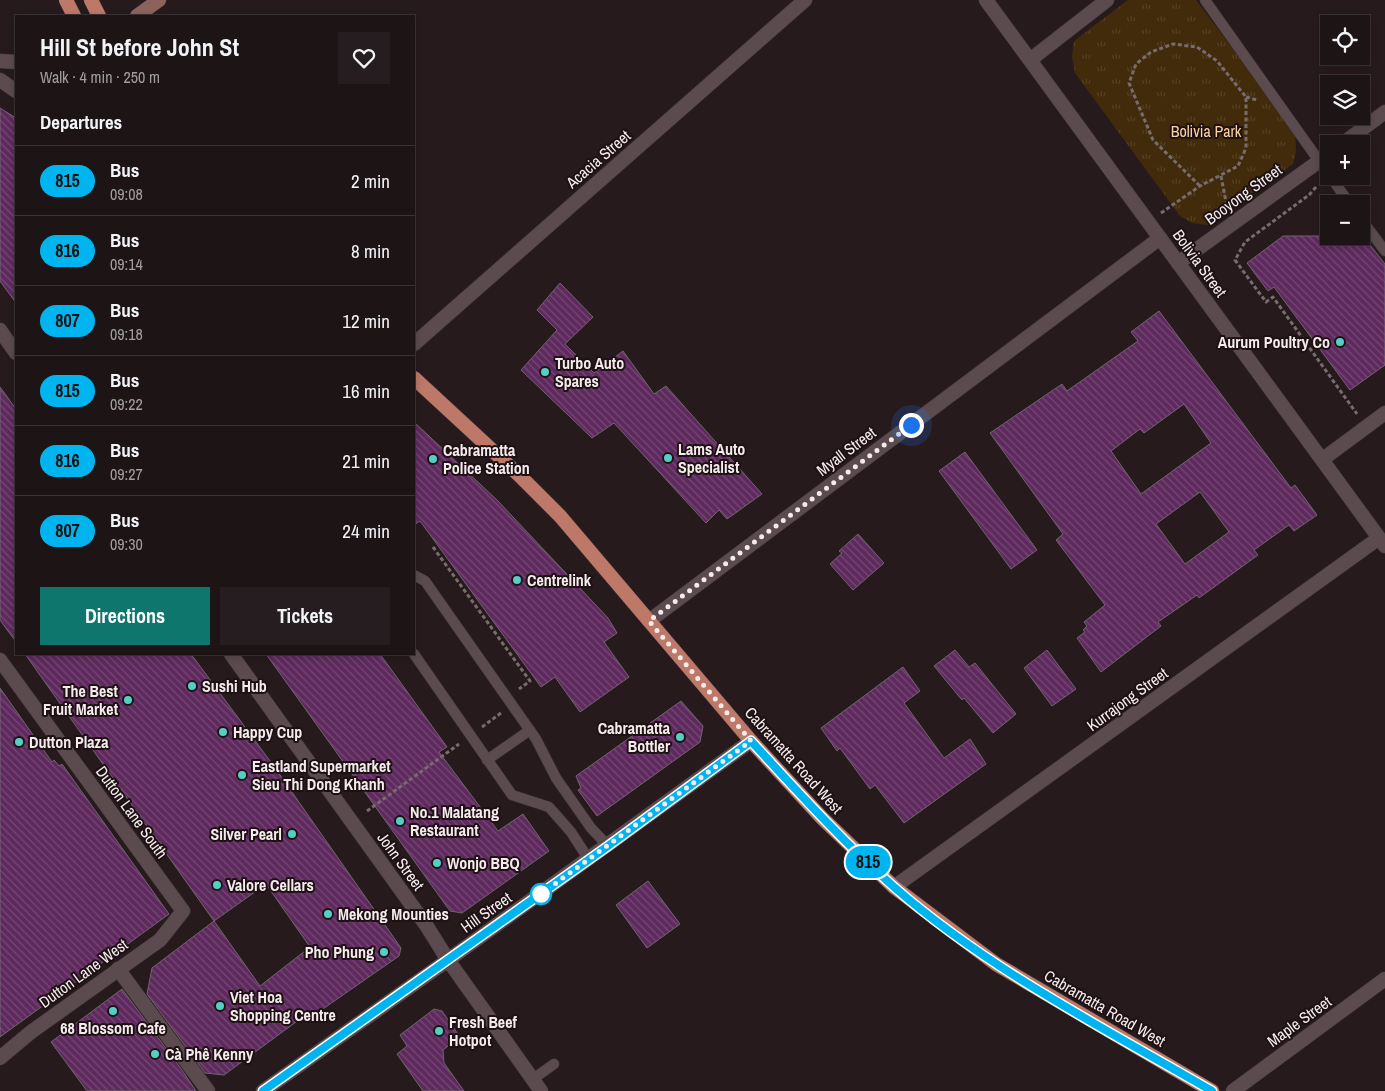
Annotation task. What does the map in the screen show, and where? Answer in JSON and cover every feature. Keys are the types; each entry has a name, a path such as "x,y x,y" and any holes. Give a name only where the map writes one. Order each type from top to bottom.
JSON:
{"main road":[{"path":"66,0 74,15"},
{"path":"91,0 98,15"},
{"path":"138,15 160,0"},
{"name":"Cabramatta Road West","path":"415,379 519,475 560,516 751,741 822,818 894,887 996,964 1212,1091"}],"street":[{"name":"Acacia Street","path":"415,343 805,0"},
{"name":"Bolivia Street","path":"986,0 1382,542"},
{"path":"1030,60 1107,0"},
{"path":"0,61 15,62"},
{"path":"0,80 15,89"},
{"path":"1354,135 1385,112"},
{"name":"Booyong Street","path":"1178,263 1320,160"},
{"name":"Myall Street","path":"649,621 1160,238"},
{"path":"0,330 15,352"},
{"path":"1323,459 1385,414"},
{"name":"Kurrajong Street","path":"894,887 1382,542"},
{"name":"John Street","path":"232,655 426,925 448,960 537,1085"},
{"name":"Dutton Lane South","path":"0,660 183,912"},
{"name":"Hill Street","path":"272,1088 751,741"},
{"name":"Dutton Lane West","path":"0,1058 31,1032 160,940 183,912"},
{"path":"118,970 208,1091"},
{"name":"Maple Street","path":"1233,1091 1385,979"}],"lane":[{"path":"1205,0 1320,152"},
{"path":"1370,231 1385,251"},
{"path":"415,576 425,581 530,730 556,778 591,828 608,846"},
{"path":"415,655 512,795 549,807 571,832 589,860"},
{"path":"487,760 530,730"},
{"path":"537,1085 554,1064"}],"path":[{"path":"1148,222 1200,186 1238,166 1246,148 1246,97 1217,61 1196,47 1173,44 1151,52 1136,64 1128,83 1154,140 1200,186"},
{"path":"1221,176 1231,224"},
{"path":"1316,187 1309,195 1245,242 1235,260 1266,302 1273,297 1367,427"},
{"path":"433,547 530,681 517,691"},
{"path":"481,727 504,711"},
{"path":"367,811 452,749"}],"green space":[{"name":"Bolivia Park","path":"1128,0 1196,0 1295,131 1296,151 1293,164 1208,225 1192,223 1180,216 1075,73 1072,57 1074,41"}],"building":[{"path":"0,108 15,117 15,302 0,281"},
{"path":"1283,236 1320,236 1320,245 1370,245 1385,264 1385,365 1350,390 1274,287 1268,291 1247,263"},
{"path":"560,283 593,317 565,344 594,373 623,351 654,394 666,386 762,494 727,519 719,510 706,523 614,423 592,438 521,370 557,330 537,310"},
{"path":"1159,311 1291,488 1295,485 1317,515 1294,531 1289,525 1254,550 1258,555 1199,598 1197,595 1158,622 1161,626 1101,672 1077,638 1085,632 1083,630 1087,626 1084,622 1105,605 1056,540 1063,534 990,433 1062,384 1067,391 1138,341 1131,332","holes":["1184,404 1211,443 1141,494 1111,451 1140,429 1144,433","1200,492 1229,532 1185,564 1156,524"]},
{"path":"0,387 15,408 15,641 0,620"},
{"name":"Centrelink","path":"415,423 497,500 608,618 617,633 604,642 629,677 580,712 555,677 541,687 420,521 415,524"},
{"path":"965,452 1037,550 1011,569 939,471"},
{"path":"858,534 884,563 853,590 830,564 842,553 839,551"},
{"path":"955,650 969,667 975,663 1016,714 993,733 934,666"},
{"path":"1047,650 1076,689 1052,706 1024,668"},
{"path":"26,655 192,655 273,765 401,948 399,956 307,1020 304,1016 224,1075 205,1073 147,994 152,968 214,921","holes":["266,884 310,947 260,986 214,921"]},
{"path":"267,655 381,655 447,747 439,752 498,831 523,814 549,851 462,913 450,911"},
{"path":"903,667 920,691 904,703 944,758 970,739 986,764 904,823 875,785 870,789 840,748 837,751 821,728"},
{"path":"0,688 52,762 54,760 59,766 62,764 169,914 0,1037"},
{"path":"681,701 703,726 700,742 597,816 578,790 581,788 576,776"},
{"path":"648,881 680,924 647,948 616,905"},
{"path":"122,989 196,1091 87,1091 51,1042"},
{"path":"434,1009 442,1011 460,1037 443,1050 444,1063 464,1091 423,1091 397,1054 407,1046 400,1035"}],"bus line":[{"name":"815","path":"263,1091 608,846 751,741 822,818 894,887 957,936 996,964 1212,1091"}],"place":[{"name":"Aurum Poultry Co","path":"1340,342"},
{"name":"Turbo Auto Spares","path":"545,372"},
{"name":"Lams Auto Specialist","path":"668,458"},
{"name":"Cabramatta Police Station","path":"433,459"},
{"name":"Centrelink","path":"517,580"},
{"name":"Sushi Hub","path":"192,686"},
{"name":"The Best Fruit Market","path":"128,700"},
{"name":"Happy Cup","path":"223,732"},
{"name":"Cabramatta Bottler","path":"680,737"},
{"name":"Dutton Plaza","path":"19,742"},
{"name":"Eastland Supermarket Sieu Thi Dong Khanh","path":"242,775"},
{"name":"No.1 Malatang Restaurant","path":"400,821"},
{"name":"Silver Pearl","path":"292,834"},
{"name":"Wonjo BBQ","path":"437,863"},
{"name":"Valore Cellars","path":"217,885"},
{"name":"Mekong Mounties","path":"328,914"},
{"name":"Pho Phung","path":"384,952"},
{"name":"Viet Hoa Shopping Centre","path":"220,1006"},
{"name":"68 Blossom Cafe","path":"113,1011"},
{"name":"Fresh Beef Hotpot","path":"439,1031"},
{"name":"Cà Phê Kenny","path":"155,1054"}],"route":[{"path":"541,894 751,741 649,621 911,425"}]}
